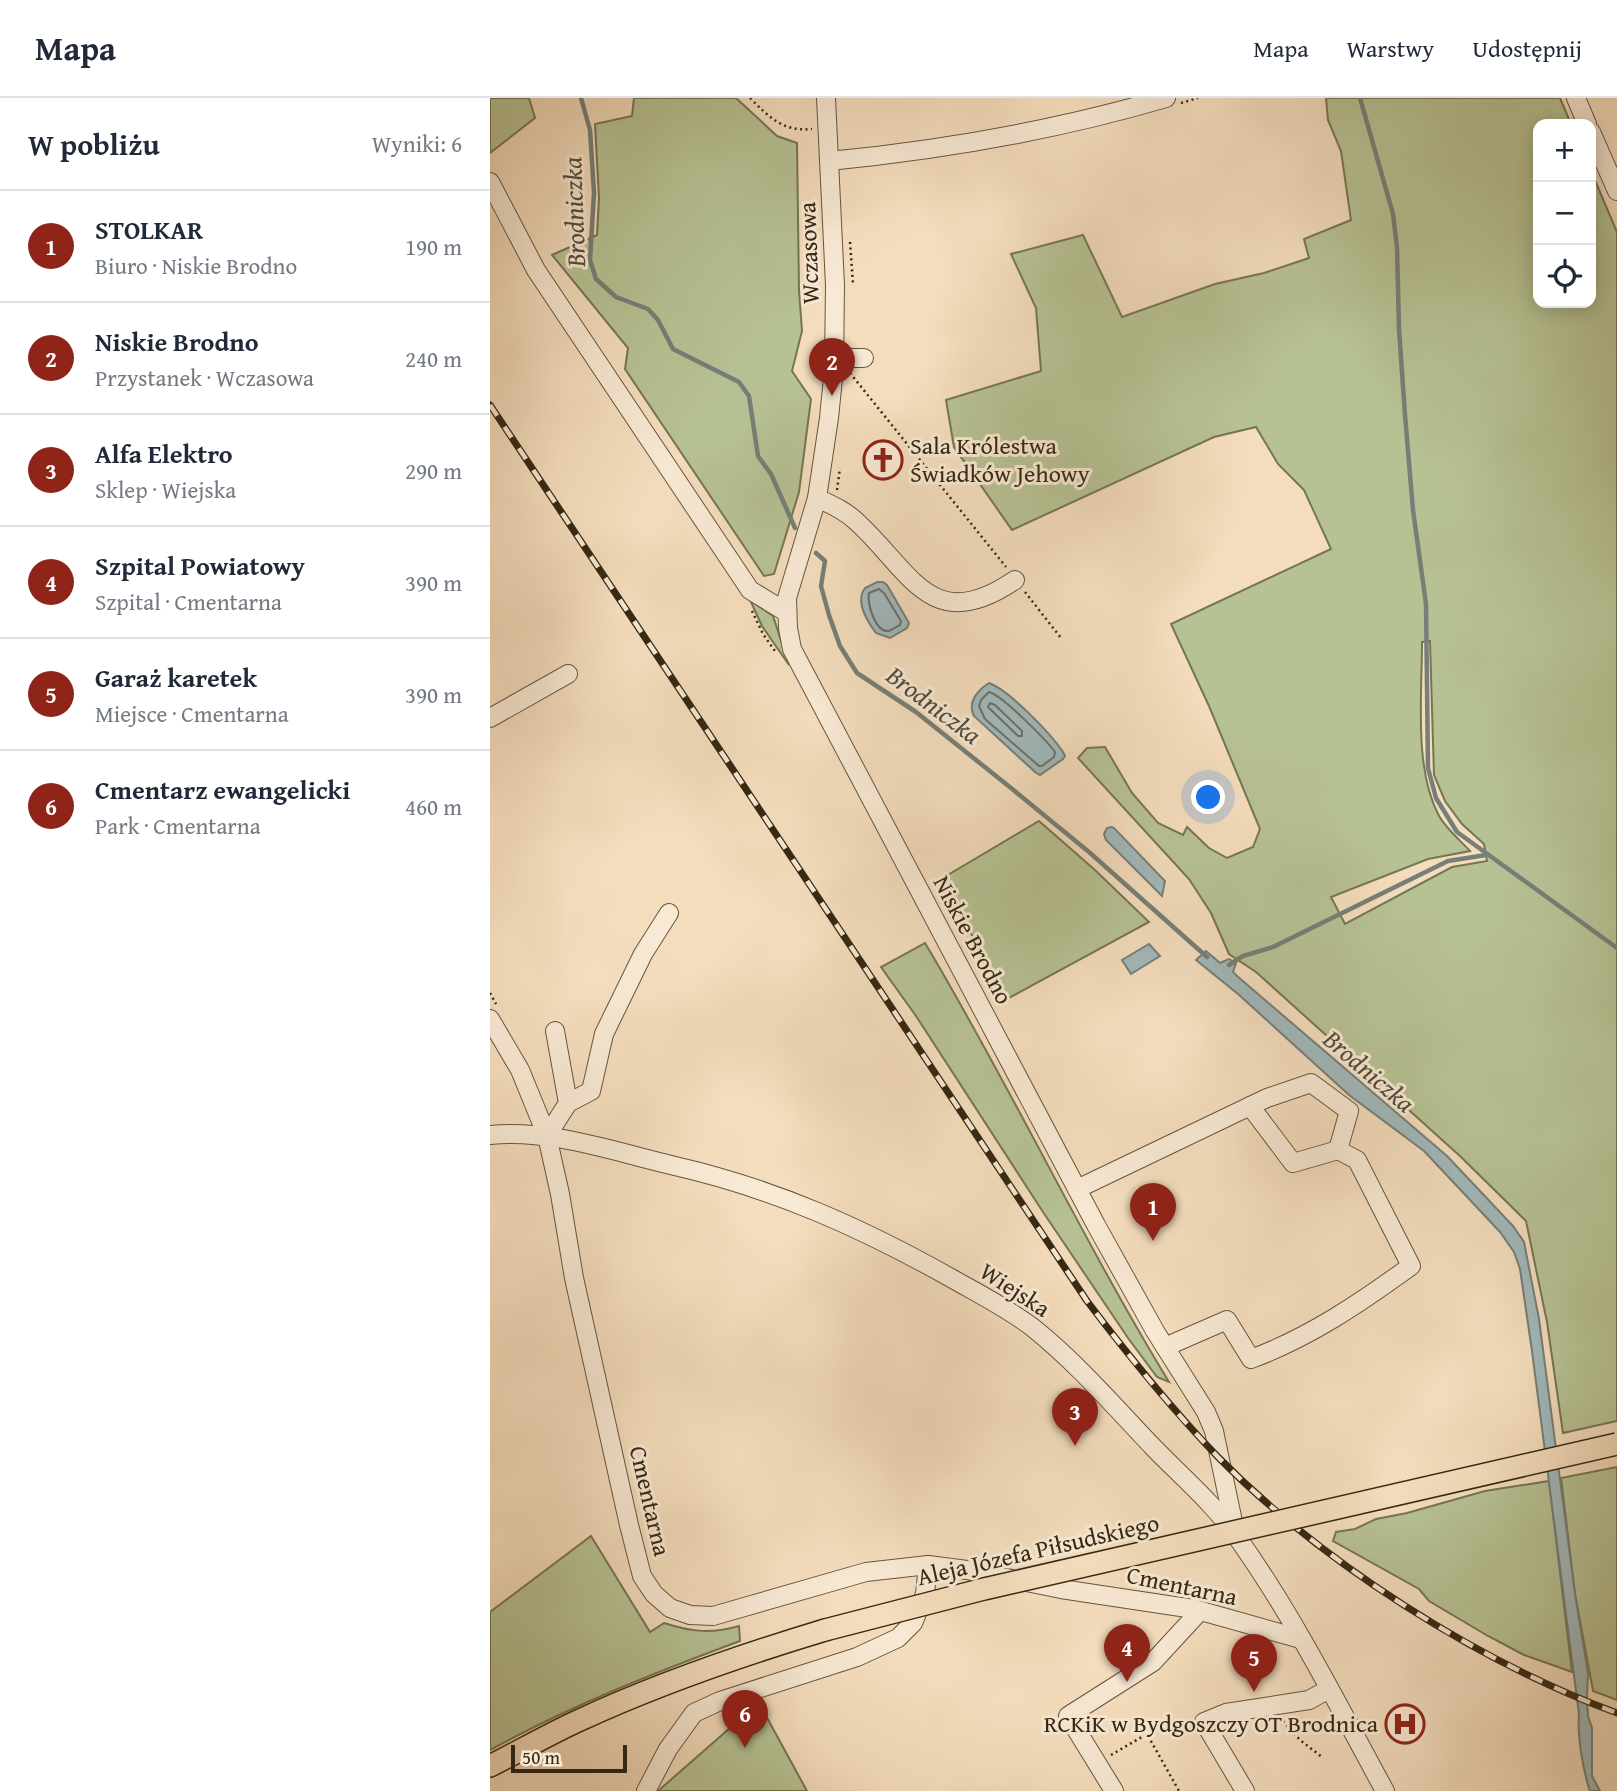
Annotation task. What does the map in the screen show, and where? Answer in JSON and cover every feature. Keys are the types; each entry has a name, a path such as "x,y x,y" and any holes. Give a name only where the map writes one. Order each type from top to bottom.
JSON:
{"main road":[{"name":"Aleja Józefa Piłsudskiego","path":"490,1766 578,1721 648,1690 825,1629 972,1592 1617,1444"}],"street":[{"name":"Wczasowa","path":"786,612 792,580 817,498 838,365 826,98"},
{"path":"829,161 1008,135 1166,98"},
{"path":"1576,98 1585,119"},
{"path":"1596,143 1617,191"},
{"path":"490,182 537,270 750,590 786,612"},
{"path":"838,365 864,358"},
{"path":"817,498 840,508 858,523 916,586 948,603 980,599 1015,580"},
{"name":"Niskie Brodno","path":"786,612 792,649 801,670 1077,1189 1210,1422 1236,1536"},
{"path":"490,718 568,674"},
{"path":"547,1136 568,1103 590,1091 604,1034 643,954 669,913"},
{"path":"490,1019 520,1070 547,1136"},
{"path":"555,1031 568,1103"},
{"path":"1077,1189 1250,1106 1311,1083 1349,1111 1338,1150"},
{"path":"1165,1347 1227,1321 1251,1359 1280,1349 1353,1308 1411,1266 1357,1160 1338,1150 1293,1163 1250,1106"},
{"name":"Wiejska","path":"490,1135 513,1133 547,1136 704,1173 768,1192 831,1216 892,1245 996,1303 1031,1326 1059,1350 1236,1536 1315,1660 1385,1791"},
{"name":"Cmentarna","path":"547,1136 574,1278 642,1576 654,1594 670,1608 690,1615 713,1616 866,1572 928,1565 1200,1611 1234,1629 1301,1639"},
{"path":"646,1791 668,1749 694,1713 720,1701 857,1657 898,1638 913,1623 925,1594 928,1565"},
{"path":"1108,1789 1068,1716 1153,1662 1200,1611"},
{"path":"1245,1791 1204,1722 1226,1713 1309,1700 1329,1689"}],"path":[{"path":"750,98 772,120 796,131 813,129 812,121"},
{"path":"838,365 988,543 1061,638"},
{"path":"1281,1718 1300,1740 1322,1757"},
{"path":"1113,1758 1111,1754 1147,1734 1179,1791"}],"green space":[{"path":"490,98 529,98 535,118 490,153"},
{"path":"634,98 736,98 777,136 797,143 802,331 792,371 811,399 799,492 774,574 764,576 625,369 628,348 552,255 597,235 599,198 595,124 632,116"},
{"path":"1326,98 1560,98 1569,119 1533,119 1533,308 1596,308 1596,183 1617,232 1617,1421 1563,1433 1547,1322 1526,1221 1461,1157 1256,972 1229,954 1211,913 1189,879 1078,758 1087,748 1105,747 1132,793 1158,823 1183,835 1187,827 1209,848 1227,858 1253,847 1260,829 1209,706 1171,624 1331,549 1304,490 1278,464 1256,427 1214,437 1012,530 954,447 946,400 1041,371 1036,308 1011,254 1083,235 1122,317 1215,284 1264,273 1309,258 1304,239 1351,220 1341,151 1328,120","holes":["1430,641 1434,775 1445,801 1462,824 1484,844 1487,861 1452,867 1345,924 1331,897 1428,859 1470,851 1438,814 1425,775 1421,730 1422,642"]},
{"path":"750,600 773,616 789,665 762,626"},
{"path":"1039,821 1149,922 1007,999 941,879"},
{"path":"925,943 1106,1273 1169,1382 1157,1377 1128,1338 881,967"},
{"path":"1617,1467 1617,1700 1593,1691 1575,1594 1561,1478"},
{"path":"1549,1481 1572,1672 1524,1655 1488,1636 1429,1601 1419,1589 1333,1541 1336,1532 1355,1529 1376,1519 1485,1491"},
{"path":"591,1536 650,1632 664,1623 702,1631 739,1626 740,1641 613,1691 490,1750 490,1612"},
{"path":"760,1705 807,1791 658,1791 754,1707"}],"water":[{"path":"877,582 887,585 909,623 907,628 890,638 876,633 862,605 865,588"},
{"path":"989,683 1007,694 1040,724 1063,752 1063,759 1040,775 974,716 973,701"},
{"path":"1111,827 1165,881 1162,896 1106,840 1104,834 1107,828"},
{"path":"1149,944 1160,956 1131,974 1122,960"},
{"path":"1206,951 1220,963 1229,959 1236,963 1233,972 1237,976 1447,1156 1513,1226 1524,1242 1539,1319 1588,1673 1592,1776 1600,1791 1590,1791 1581,1753 1579,1714 1532,1351 1520,1269 1514,1252 1500,1232 1424,1151 1349,1095 1238,994 1196,960"}],"waterway":[{"name":"Brodniczka","path":"581,98 590,130 594,193 590,260 596,279 616,297 648,309 658,320 673,349 739,382 749,396 758,456 771,474 795,528"},
{"path":"1360,98 1393,214 1397,247 1405,415 1413,510 1426,604 1428,768 1436,798 1457,832 1617,948"},
{"name":"Brodniczka","path":"816,553 825,561 821,586 829,615 840,646 857,673 916,712 1011,788 1089,852 1207,957"},
{"path":"1229,965 1243,956 1273,947 1448,861 1486,855"}],"railway":[{"path":"490,405 1087,1301 1166,1400 1217,1456 1258,1495 1304,1534 1353,1570 1404,1605 1510,1666 1617,1713"}],"place":[{"name":"Niskie Brodno","path":"832,396"},
{"name":"Sala Królestwa Świadków Jehowy","path":"883,460"},
{"name":"STOLKAR","path":"1153,1241"},
{"name":"Alfa Elektro","path":"1075,1446"},
{"name":"Szpital Powiatowy","path":"1127,1682"},
{"name":"Garaż karetek","path":"1254,1692"},
{"name":"RCKiK w Bydgoszczy OT Brodnica","path":"1405,1724"},
{"name":"Cmentarz ewangelicki","path":"745,1748"}]}
